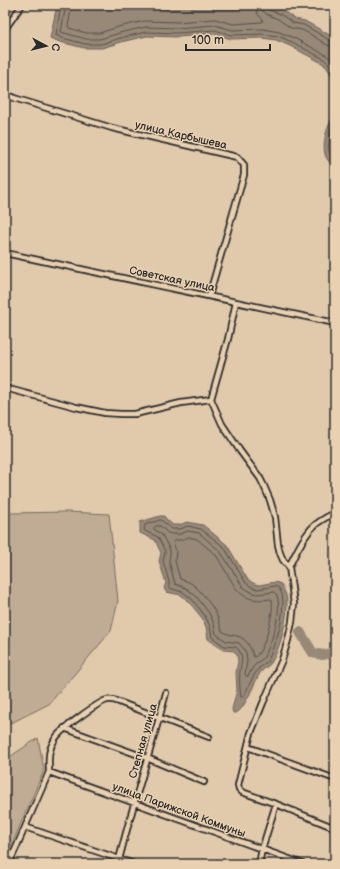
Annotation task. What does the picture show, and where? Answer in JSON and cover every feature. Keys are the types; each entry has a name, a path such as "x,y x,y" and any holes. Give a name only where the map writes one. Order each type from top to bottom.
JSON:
{"street":[{"path":"5,29 22,5"},
{"name":"улица Карбышева","path":"5,94 112,128 237,158 244,165 244,175 209,296"},
{"name":"Советская улица","path":"5,253 335,323"},
{"path":"236,302 228,339 211,399 222,424 264,486 275,517 280,553 283,560 289,566"},
{"path":"5,388 76,407 105,413 121,414 135,414 181,403 211,399"},
{"path":"335,512 312,528 297,550 289,566 294,604 288,640 282,660 251,733 238,785 242,792 335,828"},
{"name":"Степная улица","path":"119,861 166,693"},
{"path":"9,864 49,772 48,756 55,738 64,728 104,701 112,700 209,737"},
{"path":"64,728 147,758 204,782"},
{"path":"248,747 335,779"},
{"name":"улица Парижской Коммуны","path":"49,772 303,864"},
{"path":"259,864 262,849 276,804"},
{"path":"25,827 119,861 134,864"}],"shaded area":[{"path":"5,510 11,513 67,512 109,514 118,601 111,631 49,704 5,726"},
{"path":"38,738 44,770 5,860 5,760"}],"water":[{"path":"57,5 269,6 282,10 295,19 305,21 335,38 335,79 322,63 276,40 262,38 231,39 215,34 178,37 147,36 102,48 84,48 60,42 50,38"},
{"path":"335,115 335,169 326,157 324,147 327,129"},
{"path":"164,516 173,525 179,525 187,522 203,525 227,545 248,580 259,585 275,582 281,584 285,592 287,601 286,616 283,633 277,650 271,663 260,674 246,701 237,713 233,713 232,709 237,690 237,655 234,651 223,650 208,639 206,627 202,618 189,602 181,595 166,592 164,588 166,583 159,561 161,553 155,540 140,533 140,522"}],"waterway":[{"path":"300,632 313,653 323,655 335,652"}]}
